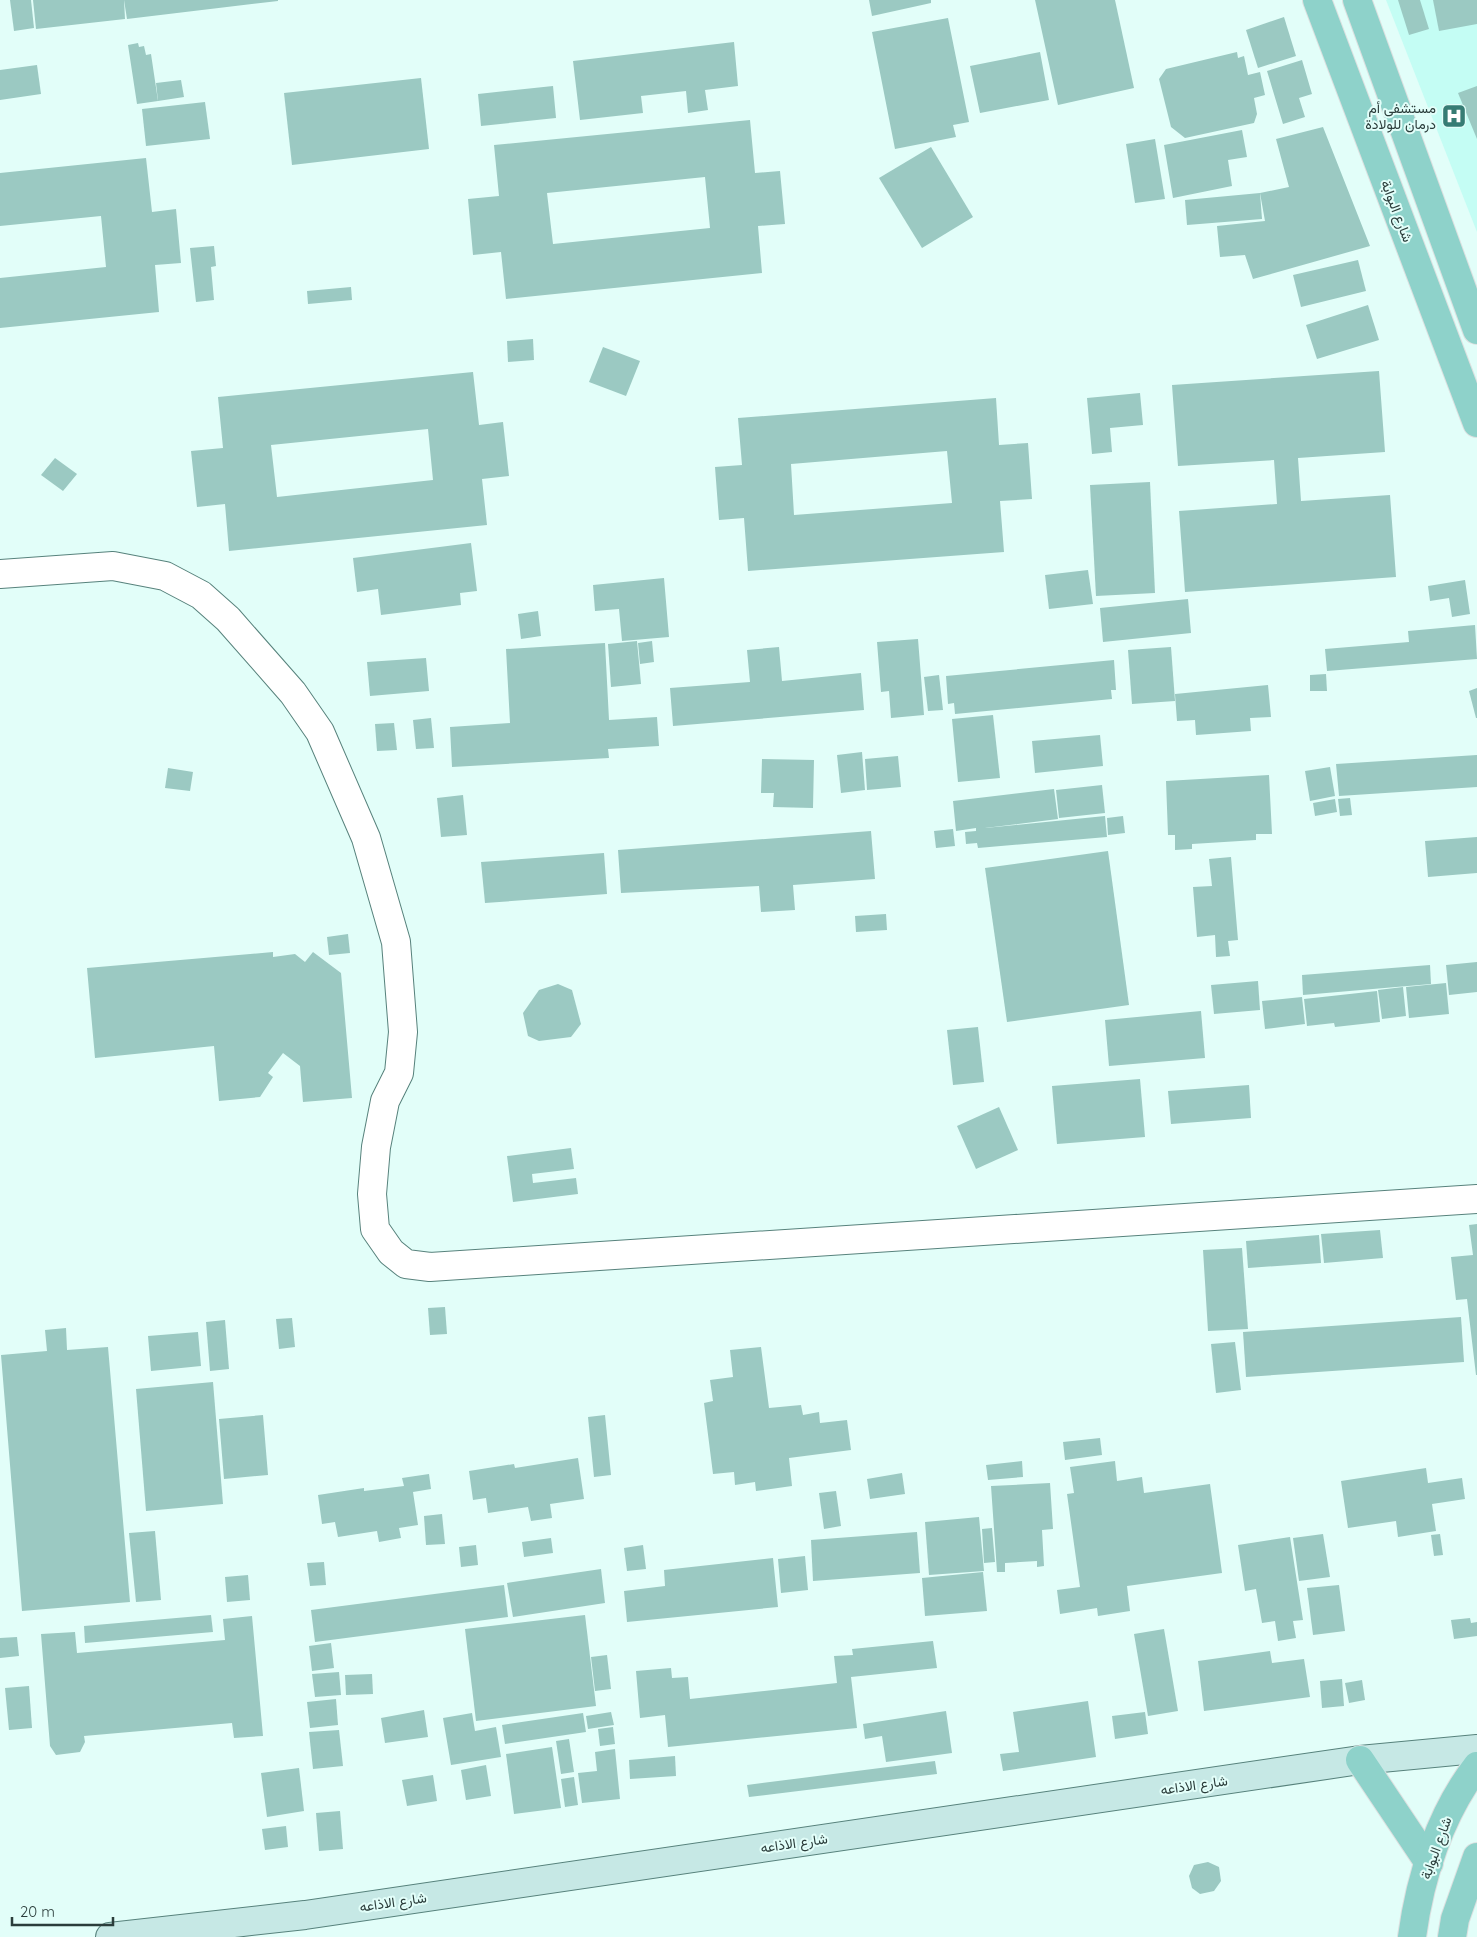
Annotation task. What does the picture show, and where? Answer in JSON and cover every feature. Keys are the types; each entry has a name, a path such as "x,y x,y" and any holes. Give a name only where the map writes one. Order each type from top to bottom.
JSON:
{"main road":[{"name":"شارع البوابة","path":"1317,0 1476,419"},
{"path":"1356,0 1477,330"},
{"path":"1360,1760 1429,1863"},
{"name":"شارع البوابة","path":"1412,1937 1417,1906 1429,1863 1445,1818 1477,1766"},
{"path":"1452,1937 1455,1919 1477,1857"}],"street":[{"path":"0,574 113,566 165,576 201,595 228,618 294,693 320,732 366,838 396,942 402,1032 400,1065 399,1073 385,1101 376,1147 372,1194 375,1229 390,1252 406,1264 430,1267 1477,1199"},
{"name":"شارع الاذاعه","path":"110,1937 297,1926 1360,1760 1477,1750"}],"shaded area":[{"name":"مستشفى أم درمان للولادة","path":"1386,0 1477,0 1477,232"}],"building":[{"path":"10,0 31,0 34,28 14,31"},
{"path":"33,0 124,0 125,19 36,29"},
{"path":"124,0 278,0 278,1 127,19"},
{"path":"869,0 931,0 931,3 872,16"},
{"path":"1035,0 1115,0 1134,88 1058,105"},
{"path":"1398,0 1420,0 1429,29 1409,35"},
{"path":"1433,0 1477,0 1477,24 1439,31"},
{"path":"1284,17 1296,56 1258,68 1246,30"},
{"path":"948,18 969,122 953,125 956,137 895,149 872,32"},
{"path":"734,42 738,86 705,90 708,110 688,113 686,91 641,96 643,113 580,120 573,61"},
{"path":"138,43 139,47 144,46 146,55 151,54 158,101 137,104 128,45"},
{"path":"1040,52 1049,100 980,113 970,66"},
{"path":"1237,52 1238,58 1244,56 1248,75 1260,72 1265,95 1254,98 1257,114 1254,123 1185,138 1171,127 1159,79 1166,69"},
{"path":"1302,60 1312,94 1299,98 1305,117 1283,124 1267,71"},
{"path":"37,65 41,94 0,100 0,70"},
{"path":"421,78 429,149 292,165 284,93"},
{"path":"181,80 184,97 158,101 156,83"},
{"path":"553,86 556,118 481,126 478,94"},
{"path":"1477,86 1477,139 1458,93"},
{"path":"205,102 210,139 146,146 142,109"},
{"path":"750,120 755,173 780,171 785,224 758,226 762,273 506,299 501,252 473,255 468,199 499,196 494,145","holes":["705,177 710,228 553,244 547,193"]},
{"path":"1323,127 1370,246 1253,279 1245,255 1220,257 1217,226 1265,221 1260,193 1289,187 1276,139"},
{"path":"1242,130 1247,157 1228,160 1232,186 1173,198 1164,145"},
{"path":"1155,139 1165,199 1135,203 1126,144"},
{"path":"931,147 973,217 922,248 879,178"},
{"path":"146,158 152,212 176,209 181,263 155,265 159,312 0,328 0,278 106,267 101,216 0,226 0,173"},
{"path":"1260,193 1262,219 1187,225 1185,200"},
{"path":"214,246 216,266 211,267 214,300 196,302 190,248"},
{"path":"1358,260 1366,291 1301,307 1293,275"},
{"path":"351,287 352,300 308,304 307,291"},
{"path":"1368,305 1379,340 1317,359 1306,325"},
{"path":"533,339 534,360 508,362 507,341"},
{"path":"603,347 640,361 626,396 589,382"},
{"path":"1379,371 1385,452 1298,458 1301,501 1390,495 1396,577 1185,592 1179,511 1277,504 1274,460 1178,466 1172,385"},
{"path":"473,372 479,425 503,422 509,476 482,479 487,525 229,551 225,504 197,507 191,451 223,448 218,397","holes":["428,429 433,480 277,497 271,445"]},
{"path":"1140,393 1143,425 1110,428 1112,452 1092,454 1087,398"},
{"path":"996,398 999,445 1028,443 1032,499 1000,501 1004,552 748,571 744,518 719,520 715,467 742,465 738,418","holes":["947,451 952,503 794,515 791,464"]},
{"path":"55,458 77,474 63,491 41,475"},
{"path":"1150,482 1155,593 1096,596 1090,485"},
{"path":"471,543 477,591 460,593 461,605 381,615 378,589 357,592 353,558"},
{"path":"1088,570 1093,604 1049,609 1045,575"},
{"path":"664,578 669,637 622,641 619,609 595,611 593,585"},
{"path":"1465,580 1470,614 1452,617 1449,598 1430,601 1428,586"},
{"path":"1188,599 1191,633 1103,642 1100,608"},
{"path":"538,611 541,636 521,639 518,614"},
{"path":"1475,625 1477,659 1327,671 1325,649 1409,642 1408,631"},
{"path":"918,639 924,715 891,718 889,691 881,692 877,642"},
{"path":"637,641 641,684 611,687 608,644"},
{"path":"652,641 654,662 640,664 638,643"},
{"path":"605,643 609,720 657,717 659,746 608,749 609,758 452,767 450,727 510,723 506,649"},
{"path":"779,647 782,681 861,673 864,710 673,726 670,688 750,682 747,650"},
{"path":"1171,647 1175,701 1132,704 1128,650"},
{"path":"426,658 429,691 370,696 367,662"},
{"path":"1114,660 1116,690 1111,690 1112,699 955,714 954,703 948,704 946,676"},
{"path":"1326,674 1327,691 1310,691 1310,675"},
{"path":"939,675 943,710 928,711 924,677"},
{"path":"1268,685 1271,717 1250,718 1251,731 1196,735 1195,720 1177,721 1175,694"},
{"path":"1477,688 1477,718 1476,718 1469,691"},
{"path":"993,715 1000,778 958,782 952,719"},
{"path":"431,718 434,748 416,749 413,720"},
{"path":"394,723 397,750 377,751 375,724"},
{"path":"1100,735 1103,766 1035,773 1032,741"},
{"path":"862,752 865,790 841,793 837,755"},
{"path":"1477,755 1477,787 1339,796 1336,764"},
{"path":"898,756 901,787 867,790 865,759"},
{"path":"762,759 814,760 813,808 773,807 774,793 761,793"},
{"path":"1330,767 1335,796 1310,801 1305,771"},
{"path":"168,768 193,772 190,791 165,788"},
{"path":"1269,775 1272,834 1256,834 1256,840 1192,844 1192,849 1175,850 1175,835 1168,835 1166,781"},
{"path":"1102,785 1105,813 1059,818 1056,790"},
{"path":"1054,789 1058,819 985,828 1105,816 1107,837 978,848 977,843 966,844 965,832 976,831 976,828 956,831 953,801"},
{"path":"463,795 467,835 441,837 437,798"},
{"path":"1350,798 1352,815 1340,816 1338,799"},
{"path":"1335,799 1337,812 1315,816 1313,803"},
{"path":"1123,816 1125,833 1108,835 1107,818"},
{"path":"953,829 955,846 936,848 934,831"},
{"path":"871,831 875,879 793,885 795,910 761,912 759,886 621,893 618,850"},
{"path":"1477,837 1477,873 1428,877 1425,841"},
{"path":"1108,851 1129,1005 1007,1022 985,868"},
{"path":"604,853 607,894 485,903 481,862"},
{"path":"1231,857 1238,940 1228,941 1230,956 1216,957 1215,935 1197,937 1193,887 1212,886 1209,859"},
{"path":"886,914 887,930 856,932 855,916"},
{"path":"348,934 350,953 329,955 327,937"},
{"path":"273,952 273,957 295,954 305,962 313,952 341,973 352,1098 303,1102 300,1066 283,1053 268,1073 273,1077 260,1097 219,1101 214,1046 95,1058 87,968"},
{"path":"1477,962 1477,992 1449,995 1446,965"},
{"path":"1430,965 1431,984 1303,995 1302,975"},
{"path":"1258,981 1260,1010 1214,1014 1211,985"},
{"path":"1446,983 1449,1014 1409,1018 1406,987"},
{"path":"558,984 572,990 581,1024 571,1037 539,1041 528,1036 523,1013 539,990"},
{"path":"1403,987 1406,1016 1382,1019 1378,990"},
{"path":"1377,991 1380,1022 1335,1027 1334,1023 1307,1026 1304,999"},
{"path":"1302,997 1305,1024 1265,1029 1262,1001"},
{"path":"1201,1011 1205,1058 1109,1066 1105,1020"},
{"path":"978,1027 984,1082 953,1085 947,1030"},
{"path":"1140,1079 1145,1137 1057,1144 1052,1086"},
{"path":"1249,1085 1251,1118 1171,1124 1168,1091"},
{"path":"999,1107 1018,1150 976,1169 957,1126"},
{"path":"571,1148 574,1169 532,1174 533,1183 576,1178 578,1194 513,1202 507,1156"},
{"path":"1477,1224 1476,1375 1467,1299 1456,1300 1451,1257 1473,1255 1469,1225"},
{"path":"1380,1230 1383,1258 1324,1263 1321,1234"},
{"path":"1319,1235 1321,1263 1248,1268 1246,1241"},
{"path":"1242,1248 1248,1329 1208,1331 1203,1250"},
{"path":"445,1307 447,1334 430,1335 428,1308"},
{"path":"1461,1317 1464,1362 1246,1377 1243,1332"},
{"path":"292,1318 295,1347 279,1349 276,1319"},
{"path":"225,1320 229,1369 210,1371 206,1322"},
{"path":"66,1328 67,1350 108,1347 130,1602 22,1611 1,1355 47,1351 45,1330"},
{"path":"198,1332 201,1366 151,1371 148,1336"},
{"path":"1235,1342 1241,1390 1216,1393 1211,1344"},
{"path":"761,1347 769,1408 801,1405 803,1415 819,1412 820,1423 847,1420 851,1450 789,1458 792,1486 756,1491 755,1482 735,1485 734,1472 713,1474 704,1403 713,1401 710,1380 733,1377 730,1350"},
{"path":"213,1382 223,1504 146,1511 136,1389"},
{"path":"263,1415 268,1475 224,1479 219,1419"},
{"path":"605,1415 611,1475 594,1477 588,1417"},
{"path":"1100,1438 1102,1455 1065,1460 1063,1442"},
{"path":"578,1458 584,1499 550,1504 552,1518 531,1521 528,1507 488,1513 486,1498 473,1500 469,1471 514,1464 515,1468"},
{"path":"1022,1461 1023,1477 988,1480 986,1465"},
{"path":"1115,1461 1117,1481 1142,1477 1144,1493 1210,1484 1222,1573 1127,1586 1130,1611 1098,1616 1097,1608 1060,1614 1057,1590 1080,1587 1067,1494 1074,1493 1070,1467"},
{"path":"1426,1468 1428,1483 1462,1478 1465,1499 1432,1504 1436,1531 1398,1537 1396,1521 1348,1528 1341,1481"},
{"path":"902,1473 905,1494 870,1499 867,1479"},
{"path":"429,1474 431,1489 413,1492 418,1525 399,1528 401,1538 379,1542 377,1531 338,1537 335,1522 322,1524 318,1495 364,1488 364,1491 404,1486 402,1478"},
{"path":"1050,1483 1053,1529 1042,1530 1044,1566 1037,1567 1037,1561 1005,1563 1005,1572 997,1572 991,1486"},
{"path":"836,1491 841,1526 824,1529 819,1493"},
{"path":"442,1514 445,1544 426,1545 424,1516"},
{"path":"979,1517 984,1571 929,1575 925,1522"},
{"path":"992,1528 995,1562 984,1563 982,1529"},
{"path":"155,1531 161,1600 136,1602 129,1533"},
{"path":"917,1532 920,1573 813,1581 811,1540"},
{"path":"1323,1534 1330,1577 1299,1581 1293,1538"},
{"path":"1440,1534 1443,1555 1434,1556 1431,1535"},
{"path":"1290,1537 1303,1620 1293,1621 1296,1638 1278,1641 1275,1621 1262,1623 1256,1589 1245,1591 1238,1545"},
{"path":"551,1538 553,1553 524,1557 522,1542"},
{"path":"476,1545 478,1565 461,1567 459,1547"},
{"path":"643,1545 646,1569 627,1571 624,1548"},
{"path":"805,1556 808,1590 781,1593 778,1559"},
{"path":"773,1558 778,1607 627,1622 624,1591 665,1586 664,1570"},
{"path":"324,1562 326,1585 310,1586 307,1563"},
{"path":"601,1569 605,1603 513,1617 507,1583"},
{"path":"983,1572 987,1611 925,1616 922,1578"},
{"path":"248,1575 250,1600 227,1602 225,1577"},
{"path":"504,1585 508,1617 315,1642 311,1610"},
{"path":"1339,1585 1345,1631 1313,1635 1307,1588"},
{"path":"211,1615 213,1632 85,1643 84,1626"},
{"path":"585,1615 596,1706 476,1721 465,1629"},
{"path":"252,1616 263,1736 234,1738 232,1723 84,1736 85,1742 80,1752 56,1755 50,1746 41,1634 75,1632 77,1653 225,1640 223,1619"},
{"path":"1470,1618 1471,1623 1477,1622 1477,1636 1454,1639 1451,1620"},
{"path":"1164,1629 1178,1711 1148,1716 1134,1634"},
{"path":"17,1637 19,1656 0,1658 0,1638"},
{"path":"933,1641 937,1668 851,1677 857,1728 668,1747 665,1715 640,1718 636,1671 671,1668 672,1678 688,1677 690,1699 837,1683 834,1656 853,1655 852,1649"},
{"path":"331,1643 334,1668 312,1671 309,1646"},
{"path":"1270,1651 1272,1663 1304,1659 1310,1697 1204,1711 1198,1661"},
{"path":"607,1655 611,1689 595,1691 591,1657"},
{"path":"339,1672 341,1695 315,1697 312,1674"},
{"path":"372,1674 373,1694 346,1695 345,1675"},
{"path":"1342,1679 1344,1706 1322,1708 1320,1681"},
{"path":"1362,1680 1365,1700 1349,1703 1345,1683"},
{"path":"29,1686 32,1728 9,1730 5,1688"},
{"path":"336,1699 338,1725 310,1728 307,1702"},
{"path":"1088,1701 1096,1757 1003,1771 1000,1754 1019,1752 1013,1712"},
{"path":"424,1710 428,1737 385,1743 381,1718"},
{"path":"946,1711 952,1753 886,1762 882,1736 865,1739 863,1724"},
{"path":"611,1712 614,1725 588,1729 586,1716"},
{"path":"1145,1712 1148,1734 1115,1739 1112,1716"},
{"path":"472,1713 475,1731 496,1727 501,1757 451,1765 443,1718"},
{"path":"583,1713 586,1732 505,1744 502,1725"},
{"path":"613,1727 615,1744 600,1746 598,1729"},
{"path":"339,1730 343,1766 313,1769 309,1732"},
{"path":"569,1739 574,1772 561,1774 556,1741"},
{"path":"552,1747 561,1808 514,1814 506,1754"},
{"path":"615,1749 620,1799 582,1803 578,1773 597,1771 595,1752"},
{"path":"675,1756 676,1776 630,1779 629,1760"},
{"path":"935,1761 937,1774 749,1797 747,1785"},
{"path":"486,1765 491,1796 466,1800 461,1770"},
{"path":"299,1768 304,1811 267,1817 261,1773"},
{"path":"433,1775 437,1801 407,1806 402,1780"},
{"path":"574,1777 578,1805 565,1807 561,1779"},
{"path":"340,1811 343,1849 319,1851 316,1813"},
{"path":"286,1826 288,1847 265,1850 262,1829"},
{"path":"1208,1862 1219,1867 1221,1881 1214,1891 1200,1894 1192,1888 1189,1876 1194,1865"}],"place":[{"name":"مستشفى أم درمان للولادة","path":"1454,116"}]}
